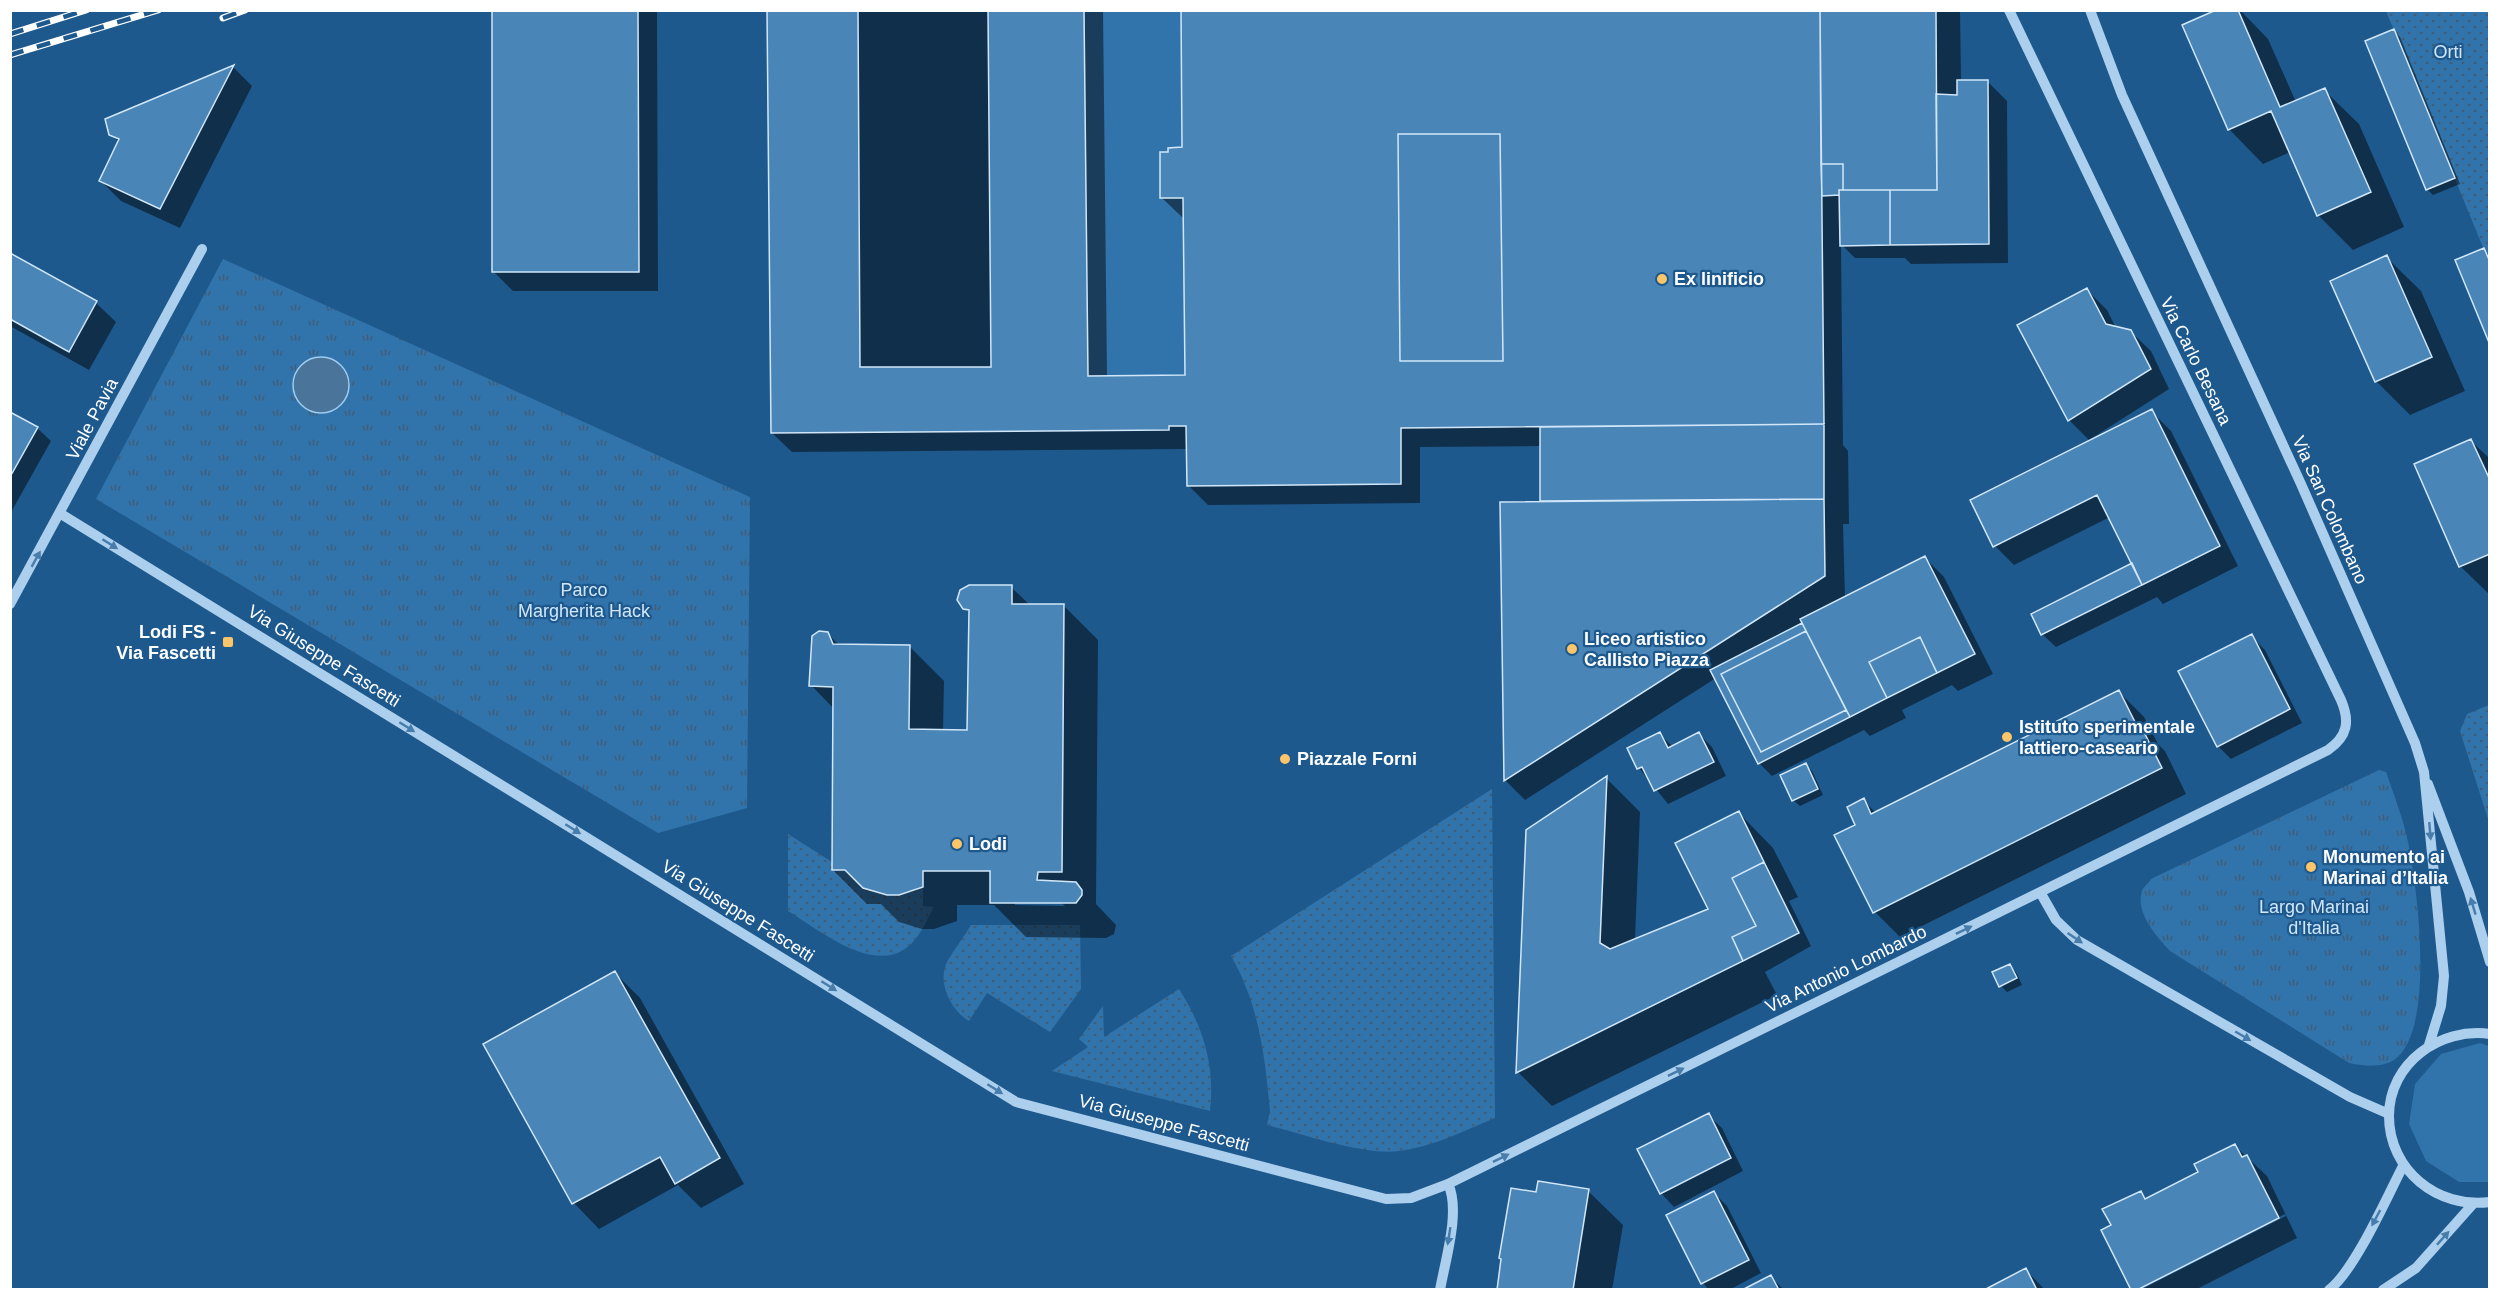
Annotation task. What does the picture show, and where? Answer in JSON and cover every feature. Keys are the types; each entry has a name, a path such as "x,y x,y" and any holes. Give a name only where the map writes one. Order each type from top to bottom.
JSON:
{"street":[{"name":"Via Carlo Besana","path":"2009,10 2346,710 2346,728"},
{"name":"Via San Colombano","path":"2090,10 2122,95 2301,484 2408,725 2424,772 2444,976 2441,1006 2428,1045"},
{"name":"Viale Pavia","path":"10,604 61,514 202,249"},
{"name":"Via Giuseppe Fascetti","path":"61,514 1016,1102 1386,1198 1411,1198 1448,1184"},
{"name":"Via Antonio Lombardo","path":"1448,1184 2328,750 2338,743 2346,728"},
{"path":"2424,772 2442,814 2490,962"},
{"path":"2040,892 2056,920 2077,940 2350,1097 2389,1114"},
{"path":"2490,1034 2473,1031 2450,1035 2428,1045 2408,1063 2394,1088 2389,1114 2392,1141 2403,1166 2422,1186 2446,1199 2473,1204 2490,1202"},
{"path":"2329,1290 2367,1235 2403,1166"},
{"path":"1440,1290 1454,1207 1452,1191 1448,1184"},
{"path":"2383,1290 2416,1269 2473,1204"}],"green space":[{"path":"1084,11 1181,11 1182,147 1168,148 1168,152 1160,153 1160,198 1183,198 1185,375 1088,376"},
{"name":"Orti","path":"2386,11 2489,11 2489,262"},
{"name":"Parco Margherita Hack","path":"223,259 750,497 747,808 658,833 96,499"},
{"path":"2490,705 2489,822 2460,731 2467,714"},
{"name":"Largo Marinai d'Italia","path":"2379,770 2386,772 2406,833 2418,917 2420,988 2416,1019 2407,1044 2389,1063 2366,1065 2349,1063 2170,951 2148,924 2141,899 2143,890 2151,879"},
{"path":"1492,789 1495,1118 1424,1146 1385,1152 1334,1143 1267,1125 1270,1111 1259,1031 1241,974 1231,956"},
{"path":"788,834 832,862 832,870 845,870 862,886 881,894 902,894 923,887 923,906 934,907 916,939 898,953 882,956 866,954 832,939 788,911"},
{"path":"971,925 1080,925 1081,989 1050,1032 987,993 969,1021 956,1010 944,986 945,968"},
{"path":"1179,989 1195,1018 1206,1048 1211,1078 1210,1111 1052,1071 1088,1047 1079,1039 1103,1006 1104,1037"},
{"path":"2480,1043 2489,1046 2489,1182 2459,1182 2426,1161 2409,1124 2415,1084 2441,1054"}],"shaded area":[{"path":"321,357 332,359 341,365 347,374 349,385 347,396 341,405 332,411 321,413 310,411 301,405 295,396 293,385 295,374 301,365 310,359"}],"building":[{"path":"492,10 638,10 639,272 492,272"},
{"name":"Ex linificio","path":"767,10 1084,10 1088,376 1185,375 1183,198 1160,198 1160,152 1168,152 1168,148 1182,147 1181,10 1820,10 1824,424 1401,428 1401,484 1187,486 1186,426 1169,426 1169,430 771,433","holes":["1398,134 1500,134 1503,361 1400,361"]},
{"path":"858,10 988,10 991,367 860,367"},
{"path":"1820,10 1936,10 1937,190 1843,190 1843,164 1821,164"},
{"path":"2216,10 2238,10 2280,107 2325,88 2371,192 2317,216 2271,111 2228,130 2182,25"},
{"path":"2394,29 2455,178 2426,190 2365,41"},
{"path":"234,65 160,209 99,181 119,139 109,135 105,119"},
{"path":"1957,80 1988,80 1989,244 1890,245 1890,190 1937,190 1936,94 1957,95"},
{"path":"1398,134 1500,134 1503,361 1400,361"},
{"path":"1821,164 1843,164 1843,190 1839,190 1839,195 1822,196"},
{"path":"1839,190 1890,190 1890,245 1840,246"},
{"path":"2484,248 2490,262 2490,345 2455,260"},
{"path":"10,253 97,301 69,352 10,319"},
{"path":"2387,255 2432,357 2375,382 2330,281"},
{"path":"2087,288 2106,324 2131,330 2151,369 2068,421 2017,325"},
{"path":"2152,409 2220,546 2142,585 2097,495 1993,547 1970,500"},
{"path":"10,412 38,427 10,477"},
{"path":"1824,424 1824,499 1540,501 1540,427"},
{"path":"2471,439 2490,480 2490,554 2459,567 2414,464"},
{"name":"Liceo artistico Callisto Piazza","path":"1824,499 1825,576 1504,781 1500,502"},
{"path":"1925,556 1975,654 1937,673 1920,637 1869,662 1887,698 1850,717 1800,619"},
{"path":"2132,563 2142,585 2041,635 2031,614"},
{"path":"969,585 1012,585 1012,604 1064,604 1062,872 1038,872 1037,880 1076,882 1082,890 1082,895 1076,903 990,903 990,871 923,871 923,887 899,895 887,895 863,888 845,870 832,870 833,687 809,686 812,636 819,631 828,632 833,644 910,645 909,729 967,730 969,610 963,609 957,600 960,590"},
{"path":"1802,623 1806,631 1721,674 1761,752 1846,710 1850,717 1758,764 1710,670"},
{"path":"1806,631 1846,710 1761,752 1721,674"},
{"path":"2252,634 2290,709 2217,747 2178,671"},
{"path":"1920,637 1937,673 1887,698 1869,662"},
{"path":"2119,690 2137,726 2140,724 2162,768 1873,913 1834,835 1855,825 1847,807 1864,798 1871,814"},
{"path":"1660,732 1668,748 1699,732 1714,762 1654,791 1642,767 1637,769 1627,748"},
{"path":"1806,763 1818,789 1792,801 1780,775"},
{"path":"1607,776 1600,943 1610,949 1708,909 1675,843 1739,811 1764,862 1732,878 1756,926 1732,937 1743,961 1516,1073 1526,830"},
{"path":"1764,862 1799,933 1743,961 1732,937 1756,926 1732,878"},
{"path":"2010,964 2017,978 1999,987 1992,972"},
{"path":"615,971 720,1158 675,1184 660,1157 572,1204 483,1044"},
{"path":"1709,1113 1731,1158 1660,1194 1637,1149"},
{"path":"2235,1144 2242,1157 2247,1155 2279,1218 2137,1290 2131,1290 2101,1230 2111,1225 2102,1209 2141,1191 2145,1199 2198,1172 2194,1164"},
{"path":"1538,1181 1589,1189 1573,1290 1497,1290 1501,1259 1499,1258 1511,1188 1536,1192"},
{"path":"1714,1191 1749,1260 1701,1284 1666,1215"},
{"path":"2026,1268 2037,1290 1984,1290"},
{"path":"1771,1275 1779,1290 1742,1290"}],"railway":[{"path":"10,34 86,10"},
{"path":"10,55 158,10"},
{"path":"223,18 245,10"}],"place":[{"name":"Ex linificio","path":"1662,279"},
{"name":"Lodi FS - Via Fascetti","path":"228,642"},
{"name":"Liceo artistico Callisto Piazza","path":"1572,649"},
{"name":"Istituto sperimentale lattiero-caseario","path":"2007,737"},
{"name":"Piazzale Forni","path":"1285,759"},
{"name":"Lodi","path":"957,844"},
{"name":"Monumento ai Marinai d’Italia","path":"2311,867"}]}
